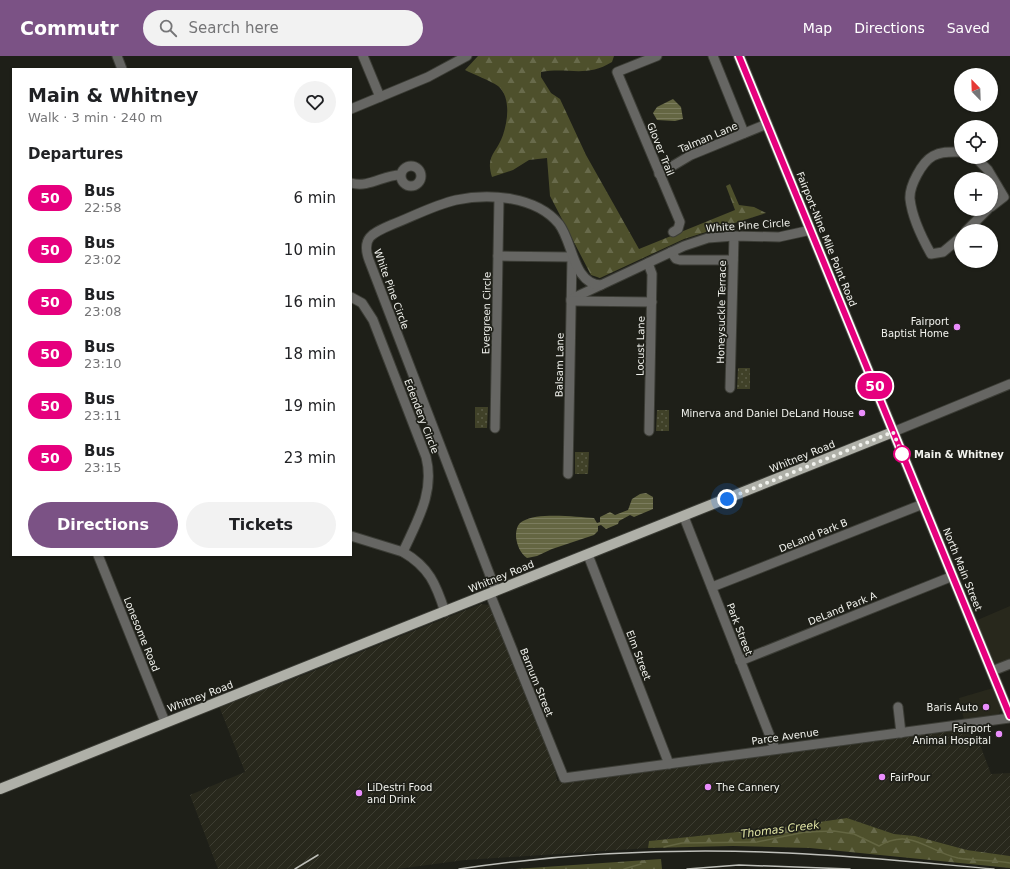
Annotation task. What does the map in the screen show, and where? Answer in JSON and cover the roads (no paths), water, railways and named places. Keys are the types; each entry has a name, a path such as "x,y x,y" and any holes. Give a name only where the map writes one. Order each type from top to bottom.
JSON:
{"main road":[{"name":"Fairport-Nine Mile Point Road","path":"739,56 893,432"},
{"name":"Whitney Road","path":"0,789 165,722 684,517 893,432"},
{"name":"North Main Street","path":"893,432 1010,717"}],"street":[{"path":"117,56 122,68"},
{"path":"363,56 380,97"},
{"path":"352,109 428,77 467,56"},
{"name":"Glover Trail","path":"657,56 617,72 680,222 678,229 673,232"},
{"path":"713,56 744,133"},
{"name":"Talman Lane","path":"659,174 690,155 766,124"},
{"path":"954,152 942,153 933,156 918,176 910,197 917,223 931,254 943,252 954,243"},
{"path":"982,164 1007,196 998,202"},
{"path":"352,183 365,184 391,175 400,175"},
{"name":"White Pine Circle","path":"493,593 366,248 369,238 376,232 443,205 467,198 499,198 520,201 531,205 554,219 567,238 572,257 588,282 601,285"},
{"name":"Evergreen Circle","path":"495,428 499,198"},
{"path":"973,224 981,216"},
{"name":"White Pine Circle","path":"571,300 671,252 708,238 734,236 779,237 811,230"},
{"name":"Honeysuckle Terrace","path":"730,388 734,236"},
{"path":"671,252 676,259 680,260 733,260"},
{"path":"498,256 572,257"},
{"name":"Balsam Lane","path":"568,474 572,257"},
{"name":"Locust Lane","path":"648,263 652,274 649,431"},
{"name":"Edendery Circle","path":"352,298 362,303 373,320 428,464 428,496 403,552"},
{"path":"571,300 652,302"},
{"name":"Whitney Road","path":"893,432 1010,384"},
{"name":"DeLand Park B","path":"712,587 923,504"},
{"name":"Park Street","path":"684,517 775,749"},
{"path":"352,536 403,552 418,562 428,572 446,612"},
{"name":"Elm Street","path":"588,555 670,764"},
{"name":"Lonesome Road","path":"98,556 165,722"},
{"name":"DeLand Park A","path":"740,660 953,576"},
{"name":"Barnum Street","path":"493,593 564,778"},
{"path":"992,671 1010,664"},
{"path":"898,707 901,732"},
{"name":"Parce Avenue","path":"564,778 1010,717"}],"waterway":[{"name":"Thomas Creek","path":"664,847 682,843 757,842 805,832 834,831 854,834 879,846 890,841 901,839 910,840 958,858 1010,863"},
{"name":"Thomas Creek","path":"624,869 641,864"}],"railway":[{"path":"459,869 541,859 623,853 706,851 814,854 994,869"},
{"path":"295,869 318,855"},
{"path":"687,869 739,865 850,869"}],"place":[{"name":"Fairport Baptist Home","path":"957,327"},
{"name":"Minerva and Daniel DeLand House","path":"862,413"},
{"name":"Main & Whitney","path":"902,454"},
{"name":"Baris Auto","path":"986,707"},
{"name":"Fairport Animal Hospital","path":"999,734"},
{"name":"FairPour","path":"882,777"},
{"name":"The Cannery","path":"708,787"},
{"name":"LiDestri Food and Drink","path":"359,793"}]}
